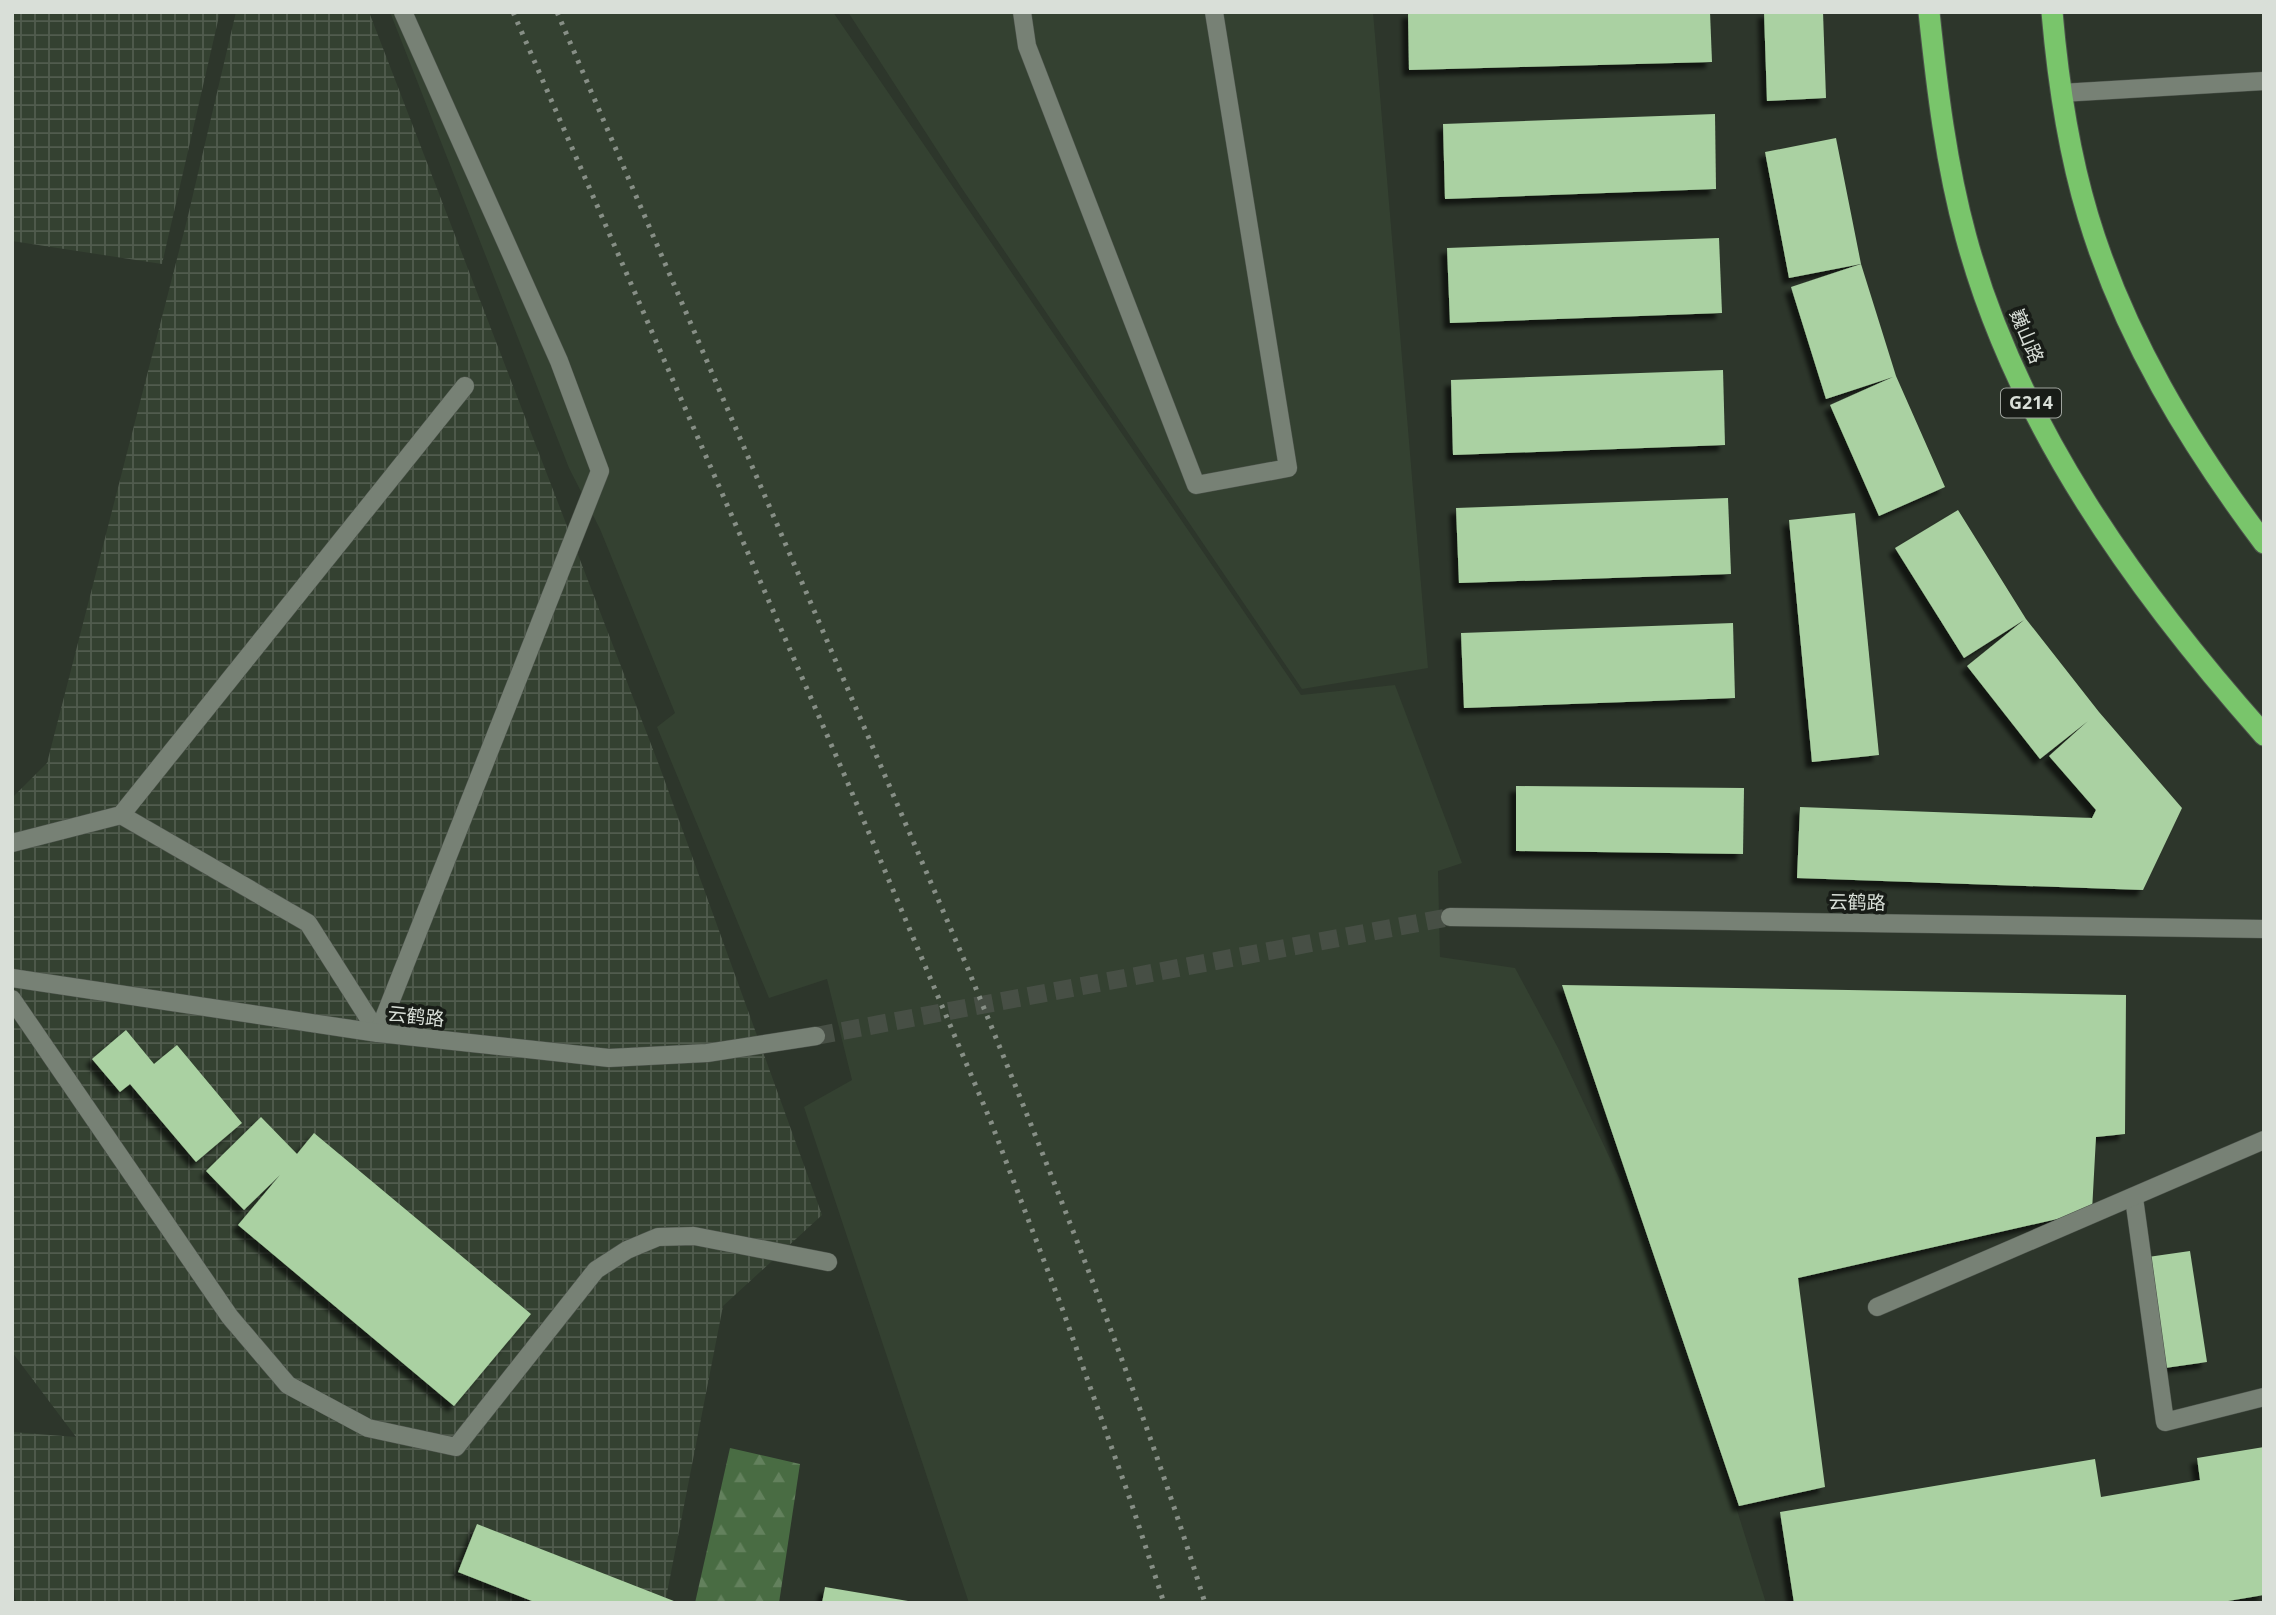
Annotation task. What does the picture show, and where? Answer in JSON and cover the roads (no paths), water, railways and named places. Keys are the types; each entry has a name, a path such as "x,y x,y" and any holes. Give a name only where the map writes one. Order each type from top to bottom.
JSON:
{"highway":[{"name":"巍山路","path":"1929,12 1942,124 1967,240 1989,307 2030,401 2076,485 2125,561 2205,667 2264,735"},
{"path":"2052,12 2071,151 2088,218 2101,254 2134,336 2157,379 2193,442 2264,543"}],"street":[{"path":"379,1033 600,471 559,361 403,12"},
{"path":"1022,12 1027,46 1196,485 1288,468 1214,12"},
{"path":"2062,93 2264,81"},
{"path":"12,843 121,815 465,386"},
{"path":"121,815 308,923 379,1033"},
{"name":"云鹤路","path":"1450,917 2264,929"},
{"name":"云鹤路","path":"12,978 379,1033 609,1058 707,1053 816,1037"},
{"path":"12,999 230,1317 288,1385 368,1428 456,1447 596,1270 627,1250 658,1237 694,1236 828,1262"},
{"path":"1877,1307 2264,1140"},
{"path":"2134,1198 2165,1422 2264,1397"}],"tunnel":[{"path":"816,1036 1450,917"}],"railway":[{"path":"513,12 847,781 991,1122 1062,1308 1164,1603"},
{"path":"557,12 968,969 1063,1204 1123,1363 1205,1603"}]}
